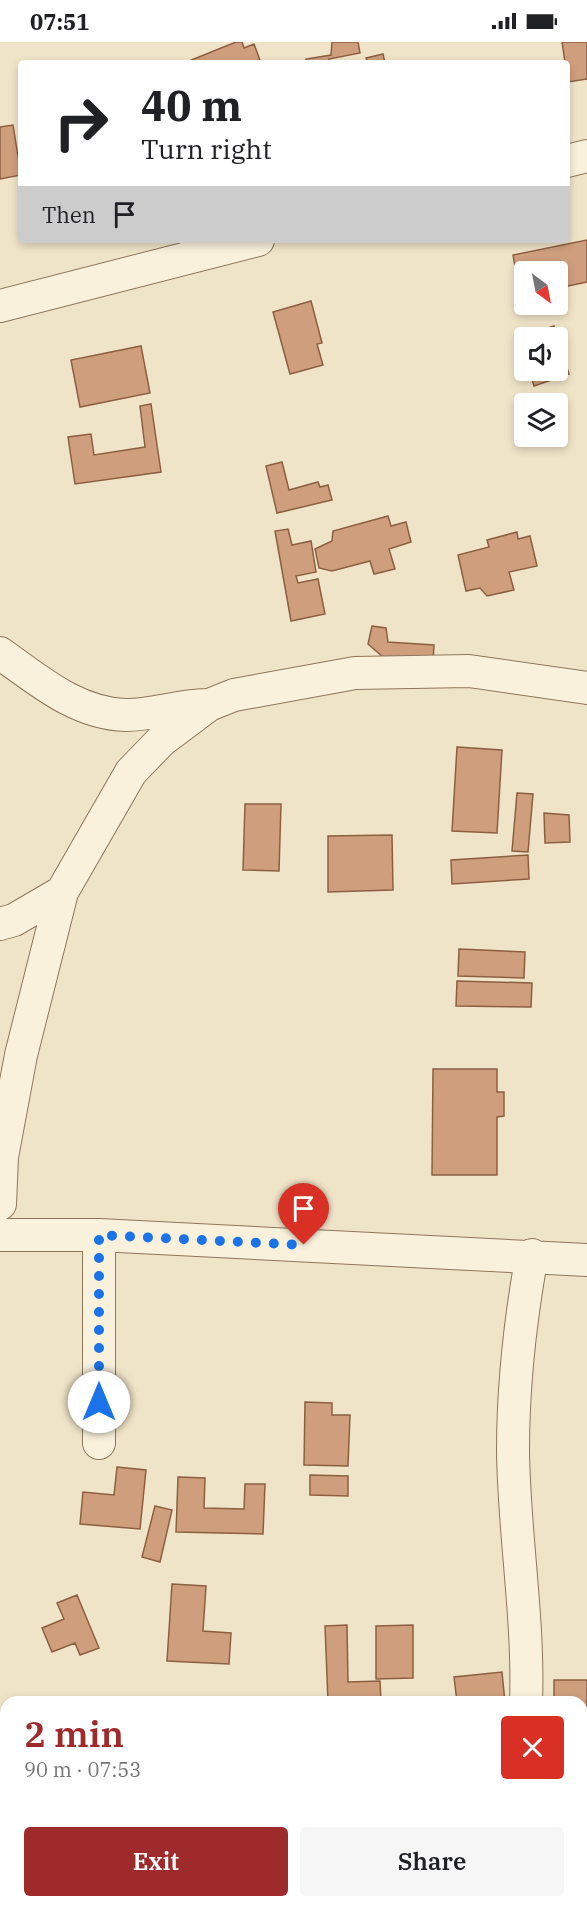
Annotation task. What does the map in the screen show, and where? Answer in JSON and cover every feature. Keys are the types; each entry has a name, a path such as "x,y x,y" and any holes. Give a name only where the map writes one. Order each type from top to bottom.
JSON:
{"street":[{"path":"570,160 587,156"},
{"path":"0,306 246,243"},
{"path":"0,653 57,693 95,711 128,715 185,705 208,705"},
{"path":"0,1204 2,1157 21,1055 62,892 131,772 160,741 208,705 234,695 356,673 469,671 587,688"},
{"path":"0,924 14,920 62,892"},
{"path":"0,1235 99,1235 532,1255 587,1260"},
{"path":"99,1235 99,1443"},
{"path":"526,1696 528,1666 513,1452 515,1379 520,1322 532,1255"}],"building":[{"path":"236,42 242,42 244,48 254,44 260,60 191,60"},
{"path":"332,42 358,42 360,53 329,60 306,59 331,55"},
{"path":"562,42 587,42 587,79 570,82 570,60 565,60"},
{"path":"383,54 384,60 367,60 366,58"},
{"path":"13,125 18,156 18,176 0,179 0,127"},
{"path":"587,240 587,282 568,286 568,261 514,261 513,255"},
{"path":"311,301 322,343 317,344 323,365 290,374 273,312"},
{"path":"141,346 150,393 80,407 71,360"},
{"path":"532,381 549,381 534,386"},
{"path":"151,404 161,472 75,484 68,437 91,434 94,455 145,447 140,406"},
{"path":"282,462 289,490 318,482 320,487 328,485 332,500 277,513 266,466"},
{"path":"388,516 391,526 406,522 411,542 389,549 395,569 374,574 370,561 332,571 319,568 315,549 332,541 333,531"},
{"path":"288,529 292,545 311,541 316,572 296,576 298,583 318,579 325,614 291,621 275,531"},
{"path":"517,532 518,539 530,536 537,566 509,572 514,590 487,596 480,588 466,591 458,555 489,547 487,540"},
{"path":"372,626 386,628 388,642 434,645 433,661 383,657 368,644"},
{"path":"457,747 502,750 497,833 452,831"},
{"path":"517,793 533,794 528,852 512,851"},
{"path":"245,804 281,804 279,871 243,870"},
{"path":"544,813 569,815 570,842 545,843"},
{"path":"392,835 393,890 328,892 328,836"},
{"path":"528,855 529,879 452,884 451,860"},
{"path":"459,949 525,952 524,978 458,976"},
{"path":"457,981 532,983 531,1007 456,1006"},
{"path":"433,1069 497,1069 497,1092 504,1092 504,1116 497,1117 497,1175 432,1175"},
{"path":"305,1402 332,1403 332,1415 350,1415 348,1466 304,1465"},
{"path":"117,1467 146,1470 140,1529 80,1524 83,1492 114,1495"},
{"path":"310,1475 348,1476 348,1496 310,1495"},
{"path":"178,1477 205,1478 204,1508 244,1509 245,1484 265,1484 263,1534 176,1532"},
{"path":"155,1506 172,1510 160,1562 142,1557"},
{"path":"172,1584 206,1586 203,1631 231,1633 229,1664 167,1661"},
{"path":"77,1595 99,1648 80,1655 75,1643 52,1652 42,1628 64,1619 57,1603"},
{"path":"347,1625 348,1682 380,1681 381,1696 328,1696 325,1626"},
{"path":"413,1625 413,1678 376,1679 376,1626"},
{"path":"502,1672 504,1696 456,1696 454,1677"},
{"path":"554,1680 587,1680 587,1696 554,1696"}],"route":[{"path":"99,1402 99,1235 304,1245"}]}
